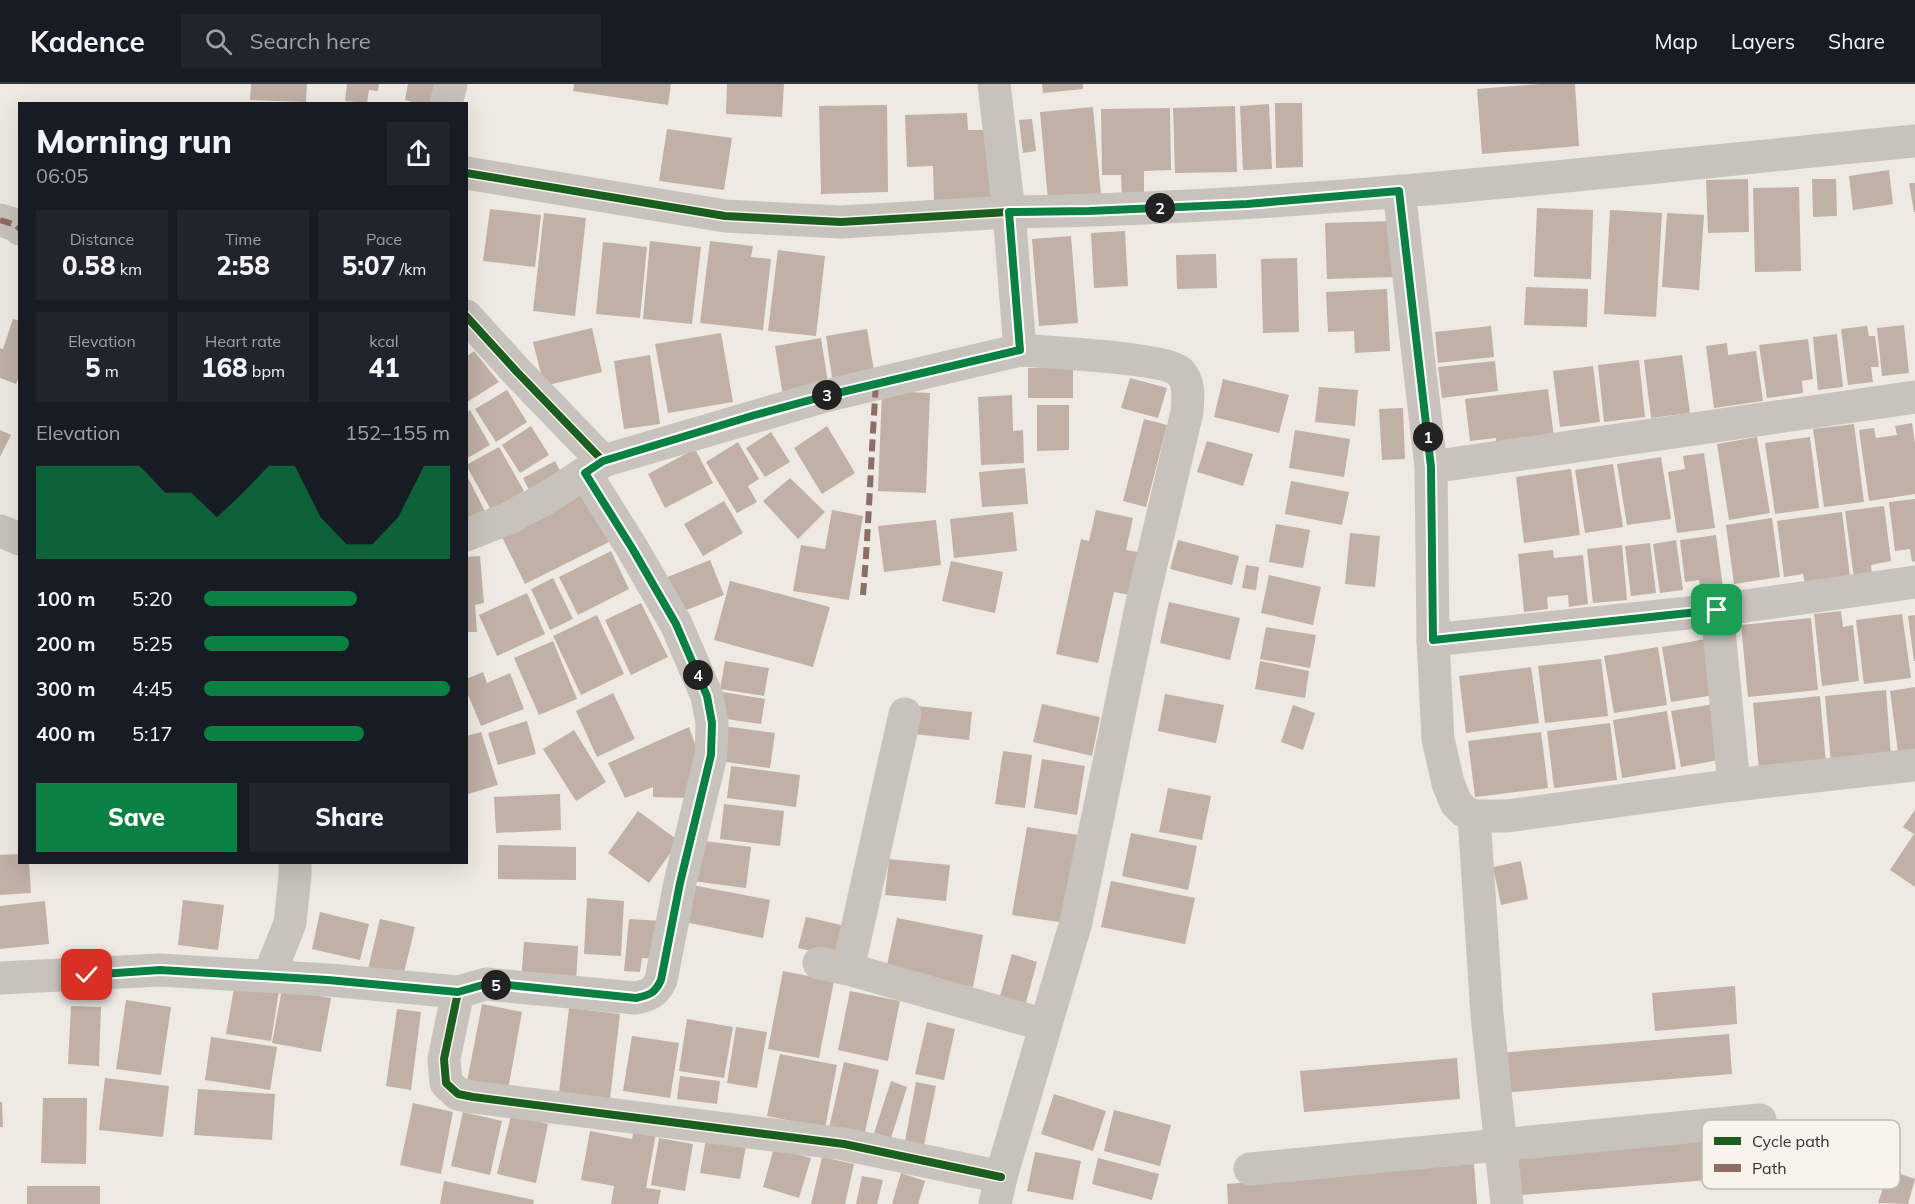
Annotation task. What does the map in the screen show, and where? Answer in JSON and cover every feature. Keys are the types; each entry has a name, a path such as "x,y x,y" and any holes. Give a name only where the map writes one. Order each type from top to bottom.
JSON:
{"street":[{"path":"446,102 451,84"},
{"path":"994,84 1009,212 1020,350"},
{"path":"468,172 725,216 841,222 1009,212 1247,204 1915,141"},
{"path":"1399,191 1431,467 1433,640 1438,739 1445,772 1456,803 1464,811 1474,816 1507,816 1734,785 1915,765"},
{"path":"0,220 18,227"},
{"path":"0,978 160,970 269,976 458,992 486,984 636,998 656,991 661,980 680,883 711,755 712,723 707,696 676,624 632,548 594,467 517,372 468,318"},
{"path":"458,992 444,1059 444,1072 446,1083 458,1094 844,1144 998,1191 1076,922 1142,603 1187,412 1189,393 1186,381 1179,372 1171,367 1144,361 1020,350 755,415 594,467 545,499 507,519 468,535"},
{"path":"1431,467 1915,397"},
{"path":"0,531 18,537"},
{"path":"1433,640 1717,610 1915,582"},
{"path":"1717,610 1734,785"},
{"path":"905,714 834,966 1046,1025"},
{"path":"1474,816 1487,1015 1507,1204"},
{"path":"269,976 290,923 294,864"},
{"path":"1250,1169 1702,1126"}],"building":[{"path":"251,84 307,84 306,102 250,100"},
{"path":"347,84 379,84 378,91 369,90 367,102 345,101"},
{"path":"408,84 443,84 439,102 405,100"},
{"path":"574,84 671,84 668,105 573,91"},
{"path":"727,84 784,84 782,117 726,114"},
{"path":"1042,84 1083,84 1083,89 1043,93"},
{"path":"1575,84 1579,146 1482,154 1477,89"},
{"path":"1275,103 1302,103 1303,167 1276,168"},
{"path":"1269,104 1272,169 1243,170 1240,106"},
{"path":"887,105 888,192 821,194 819,106"},
{"path":"1235,106 1237,172 1175,173 1173,108"},
{"path":"1093,107 1101,195 1048,200 1040,112"},
{"path":"1170,108 1171,170 1144,171 1144,195 1122,196 1121,175 1102,175 1101,109"},
{"path":"967,113 968,130 990,130 992,199 934,200 933,166 907,167 905,115"},
{"path":"1032,119 1036,151 1023,153 1019,120"},
{"path":"667,129 732,138 724,190 659,181"},
{"path":"1889,170 1893,204 1853,210 1849,176"},
{"path":"1748,179 1749,232 1708,233 1706,180"},
{"path":"1812,179 1836,179 1837,216 1813,217"},
{"path":"1909,183 1915,183 1915,212 1914,212"},
{"path":"1799,187 1801,271 1755,272 1753,188"},
{"path":"1537,208 1593,210 1591,279 1534,277"},
{"path":"490,209 541,215 535,267 483,261"},
{"path":"1610,210 1662,213 1656,317 1604,314"},
{"path":"544,213 586,218 575,316 533,311"},
{"path":"1667,213 1704,215 1699,290 1662,287"},
{"path":"1392,221 1394,277 1327,279 1325,223"},
{"path":"1125,231 1128,286 1094,288 1091,233"},
{"path":"1071,236 1078,323 1039,326 1032,239"},
{"path":"650,241 701,247 692,324 643,319"},
{"path":"710,241 753,246 751,257 771,259 763,330 700,323"},
{"path":"603,242 647,247 640,318 596,314"},
{"path":"778,250 825,256 816,336 768,331"},
{"path":"1216,254 1217,288 1177,289 1176,255"},
{"path":"1297,258 1299,332 1263,333 1261,259"},
{"path":"1526,287 1588,289 1587,327 1524,325"},
{"path":"1387,289 1390,351 1355,353 1354,331 1328,332 1326,292"},
{"path":"13,319 18,320 18,379 16,384 0,378 0,348 3,349"},
{"path":"1904,325 1909,373 1882,376 1877,328"},
{"path":"1491,326 1494,357 1438,363 1435,332"},
{"path":"1867,326 1869,336 1875,336 1879,367 1871,367 1873,382 1848,385 1841,329"},
{"path":"592,328 602,372 544,386 533,342"},
{"path":"867,329 875,377 833,384 826,336"},
{"path":"721,333 733,402 668,413 655,344"},
{"path":"1837,334 1843,387 1818,390 1813,337"},
{"path":"821,338 829,389 783,396 775,346"},
{"path":"1808,339 1813,379 1802,381 1803,393 1767,398 1759,345"},
{"path":"1727,343 1728,355 1756,351 1763,401 1714,408 1706,346"},
{"path":"474,351 499,382 468,401 468,356"},
{"path":"650,355 660,424 624,429 614,361"},
{"path":"1682,355 1690,413 1651,418 1644,360"},
{"path":"1639,360 1645,417 1604,422 1598,365"},
{"path":"1495,361 1498,391 1442,398 1438,367"},
{"path":"1593,366 1600,422 1560,427 1553,371"},
{"path":"1028,368 1073,368 1073,398 1028,398"},
{"path":"1130,378 1167,388 1158,418 1121,408"},
{"path":"1223,379 1289,395 1279,433 1214,417"},
{"path":"1319,387 1358,390 1355,426 1315,422"},
{"path":"1548,389 1554,438 1496,446 1496,438 1470,441 1465,399"},
{"path":"507,390 527,422 496,442 475,409"},
{"path":"882,391 930,393 926,493 878,491"},
{"path":"1012,395 1013,431 1023,430 1024,463 981,465 978,397"},
{"path":"1037,405 1069,405 1069,450 1037,451"},
{"path":"1403,408 1405,459 1382,460 1379,409"},
{"path":"470,410 490,445 468,458 468,411"},
{"path":"1144,419 1167,425 1146,507 1123,501"},
{"path":"1912,423 1915,444 1915,494 1869,501 1859,430 1874,428 1876,438 1897,435 1895,426"},
{"path":"1854,424 1864,502 1824,507 1813,429"},
{"path":"531,426 549,455 520,473 502,445"},
{"path":"827,426 855,473 822,494 794,448"},
{"path":"0,430 11,435 0,457"},
{"path":"1295,430 1350,439 1344,477 1289,468"},
{"path":"771,432 790,462 765,477 746,448"},
{"path":"1757,437 1770,513 1729,520 1717,444"},
{"path":"1810,437 1819,508 1775,514 1765,443"},
{"path":"1207,441 1253,454 1243,486 1197,472"},
{"path":"738,442 759,479 748,486 757,502 737,513 706,462"},
{"path":"499,447 524,491 491,510 468,469 468,464"},
{"path":"695,449 713,483 665,508 648,474"},
{"path":"1704,453 1715,528 1677,533 1668,472 1685,469 1683,456"},
{"path":"1661,457 1671,519 1627,525 1617,464"},
{"path":"555,461 565,480 533,498 523,478"},
{"path":"1613,464 1623,527 1585,533 1575,470"},
{"path":"1025,468 1028,504 982,507 979,472"},
{"path":"1571,469 1580,535 1524,543 1516,477"},
{"path":"468,478 486,513 468,522"},
{"path":"790,478 825,512 798,539 763,501"},
{"path":"1291,481 1349,492 1342,525 1285,514"},
{"path":"583,491 609,542 525,584 500,533"},
{"path":"1915,499 1915,561 1912,562 1910,549 1895,551 1889,502"},
{"path":"724,501 743,533 703,556 684,524"},
{"path":"1884,506 1891,561 1871,565 1872,575 1854,578 1845,511"},
{"path":"832,510 863,516 849,600 793,591 801,545 825,549"},
{"path":"1096,510 1133,518 1126,550 1144,553 1135,596 1114,592 1098,663 1056,654 1081,539 1089,541"},
{"path":"1013,512 1017,551 954,558 950,519"},
{"path":"1842,512 1850,577 1805,583 1803,574 1784,577 1777,521"},
{"path":"1772,518 1780,577 1734,584 1726,525"},
{"path":"936,520 941,565 884,572 878,526"},
{"path":"1276,524 1310,530 1303,568 1269,562"},
{"path":"1350,533 1380,536 1375,587 1345,584"},
{"path":"1716,535 1723,588 1701,591 1699,580 1685,582 1680,540"},
{"path":"1178,540 1239,556 1232,585 1170,569"},
{"path":"1676,540 1683,590 1660,593 1653,544"},
{"path":"1650,543 1656,593 1631,596 1625,546"},
{"path":"1622,545 1627,600 1593,603 1587,549"},
{"path":"1553,550 1554,558 1583,555 1588,604 1569,607 1568,595 1547,597 1548,609 1524,612 1518,554"},
{"path":"611,551 629,589 578,615 559,577"},
{"path":"480,556 484,603 475,605 477,632 468,632 468,557"},
{"path":"710,560 724,595 679,613 665,578"},
{"path":"951,561 1003,572 995,613 942,601"},
{"path":"1246,565 1259,567 1256,590 1242,588"},
{"path":"1269,575 1321,587 1313,625 1261,613"},
{"path":"553,578 573,619 550,630 531,589"},
{"path":"730,581 830,607 813,667 714,640"},
{"path":"527,593 545,634 497,656 479,615"},
{"path":"1169,602 1240,618 1230,660 1160,643"},
{"path":"641,603 668,657 631,675 605,620"},
{"path":"1841,611 1843,627 1853,625 1859,681 1822,686 1814,614"},
{"path":"1902,614 1911,678 1864,684 1856,620"},
{"path":"597,615 624,674 581,695 553,636"},
{"path":"1915,615 1915,661 1914,661 1908,616"},
{"path":"1811,618 1818,690 1748,697 1741,625"},
{"path":"1266,627 1316,635 1310,668 1260,659"},
{"path":"1705,639 1714,695 1671,702 1662,647"},
{"path":"553,641 577,699 539,715 514,658"},
{"path":"1658,647 1667,705 1614,713 1604,656"},
{"path":"1601,659 1608,716 1545,723 1538,666"},
{"path":"725,661 769,668 764,696 720,689"},
{"path":"1260,661 1309,671 1305,698 1255,689"},
{"path":"1531,667 1539,723 1466,733 1459,676"},
{"path":"483,672 487,683 510,673 524,709 481,726 468,695 468,678"},
{"path":"1915,687 1915,750 1898,752 1890,691"},
{"path":"1886,690 1891,757 1831,763 1825,696"},
{"path":"723,692 765,699 761,724 719,718"},
{"path":"613,693 635,739 597,757 576,711"},
{"path":"1165,694 1224,705 1216,743 1158,731"},
{"path":"1820,696 1826,763 1759,770 1753,703"},
{"path":"1042,704 1100,717 1092,756 1033,742"},
{"path":"1714,704 1724,759 1681,767 1671,711"},
{"path":"908,705 972,712 969,740 905,733"},
{"path":"1293,705 1315,713 1303,750 1281,742"},
{"path":"1667,711 1676,769 1622,778 1613,720"},
{"path":"527,721 536,754 498,765 488,733"},
{"path":"1610,723 1617,780 1554,788 1547,731"},
{"path":"723,726 775,733 770,768 718,761"},
{"path":"689,727 702,764 689,798 653,797 653,787 625,798 608,763"},
{"path":"574,730 606,782 576,801 543,749"},
{"path":"481,732 498,785 468,794 468,735"},
{"path":"1541,732 1548,788 1475,797 1468,741"},
{"path":"1003,751 1032,755 1025,808 995,804"},
{"path":"1042,759 1085,766 1077,815 1034,808"},
{"path":"731,766 800,775 796,807 727,798"},
{"path":"1168,788 1211,796 1202,840 1159,832"},
{"path":"560,794 561,830 496,833 494,797"},
{"path":"724,804 784,811 780,846 720,839"},
{"path":"1915,810 1915,887 1890,870 1914,834 1903,827"},
{"path":"638,811 679,841 649,883 608,853"},
{"path":"1027,827 1079,835 1065,923 1012,915"},
{"path":"1131,833 1197,846 1188,890 1122,876"},
{"path":"697,840 751,847 746,888 692,881"},
{"path":"498,845 576,847 576,880 498,879"},
{"path":"18,854 18,864 29,864 31,893 0,895 0,855"},
{"path":"889,859 950,865 946,901 885,895"},
{"path":"1521,861 1528,899 1501,905 1493,867"},
{"path":"1111,881 1195,898 1185,944 1101,927"},
{"path":"692,885 770,900 763,938 685,922"},
{"path":"587,898 624,901 621,956 584,954"},
{"path":"183,900 224,905 218,950 178,945"},
{"path":"45,901 49,944 0,949 0,906"},
{"path":"320,912 369,924 360,960 312,949"},
{"path":"806,917 854,928 847,959 798,948"},
{"path":"897,918 983,935 973,987 886,970"},
{"path":"380,919 415,927 403,977 368,969"},
{"path":"629,919 660,921 657,959 642,958 640,972 624,971"},
{"path":"524,942 578,946 576,984 521,980"},
{"path":"1012,954 1037,962 1024,1010 998,1003"},
{"path":"783,971 834,981 819,1058 768,1049"},
{"path":"235,983 279,991 271,1041 226,1034"},
{"path":"1735,986 1737,1024 1655,1031 1652,993"},
{"path":"282,989 331,998 321,1052 272,1043"},
{"path":"850,991 900,1001 888,1061 838,1050"},
{"path":"126,1000 171,1007 161,1075 116,1069"},
{"path":"482,1004 522,1012 508,1090 467,1082"},
{"path":"71,1006 101,1007 99,1066 68,1064"},
{"path":"569,1008 620,1014 610,1099 559,1093"},
{"path":"397,1009 421,1012 411,1090 386,1086"},
{"path":"687,1019 733,1027 724,1078 679,1071"},
{"path":"927,1022 955,1029 944,1080 915,1074"},
{"path":"736,1027 767,1032 757,1088 727,1083"},
{"path":"1729,1034 1732,1074 1501,1093 1498,1053"},
{"path":"632,1036 679,1043 670,1098 623,1091"},
{"path":"211,1037 277,1047 270,1090 205,1080"},
{"path":"780,1054 837,1065 825,1128 767,1116"},
{"path":"1457,1058 1460,1099 1304,1112 1300,1071"},
{"path":"844,1062 879,1070 864,1136 829,1128"},
{"path":"680,1076 720,1081 717,1104 677,1099"},
{"path":"105,1078 169,1086 163,1137 99,1130"},
{"path":"891,1081 907,1087 891,1138 874,1133"},
{"path":"916,1082 936,1086 924,1145 905,1141"},
{"path":"198,1089 275,1094 272,1140 194,1135"},
{"path":"1054,1094 1106,1111 1093,1151 1041,1134"},
{"path":"43,1098 87,1098 86,1164 41,1163"},
{"path":"0,1102 2,1102 3,1127 0,1127"},
{"path":"413,1103 453,1112 441,1174 400,1165"},
{"path":"1114,1110 1171,1125 1160,1166 1104,1151"},
{"path":"463,1112 502,1121 490,1175 451,1166"},
{"path":"511,1115 548,1124 536,1183 497,1174"},
{"path":"634,1129 656,1133 646,1188 661,1190 658,1204 611,1204 614,1186 581,1180 590,1131 632,1139"},
{"path":"659,1138 693,1144 685,1191 651,1185"},
{"path":"706,1139 746,1146 740,1179 700,1173"},
{"path":"1702,1141 1702,1181 1509,1196 1506,1158"},
{"path":"774,1148 811,1158 799,1198 763,1187"},
{"path":"1035,1152 1081,1161 1073,1200 1027,1191"},
{"path":"822,1157 854,1164 845,1204 811,1204"},
{"path":"1098,1158 1159,1174 1152,1200 1092,1184"},
{"path":"1474,1164 1477,1204 1228,1204 1227,1184"},
{"path":"901,1173 925,1181 918,1204 892,1204"},
{"path":"1900,1174 1915,1179 1908,1204 1878,1203 1883,1189 1900,1189"},
{"path":"862,1176 883,1180 877,1204 856,1204"},
{"path":"444,1181 534,1200 533,1204 440,1204"},
{"path":"27,1186 100,1186 100,1204 27,1204"}],"marked path":[{"path":"0,220 18,227"},
{"path":"863,595 876,384"}],"cycle path":[{"path":"468,173 725,216 841,222 1009,212 1020,350 825,396 603,461 468,318"},
{"path":"585,473 676,624 707,696 712,723 711,755 680,883 661,980 651,993 635,998 486,984 458,992 444,1059 446,1083 458,1094 473,1097 844,1144 1001,1177"}],"route":[{"path":"87,975 160,970 328,980 458,992 486,984 507,985 636,998 656,991 661,980 680,883 711,755 710,707 676,624 585,473 603,461 755,415 1020,350 1009,212 1247,204 1399,191 1431,467 1433,640 1717,610"}]}
